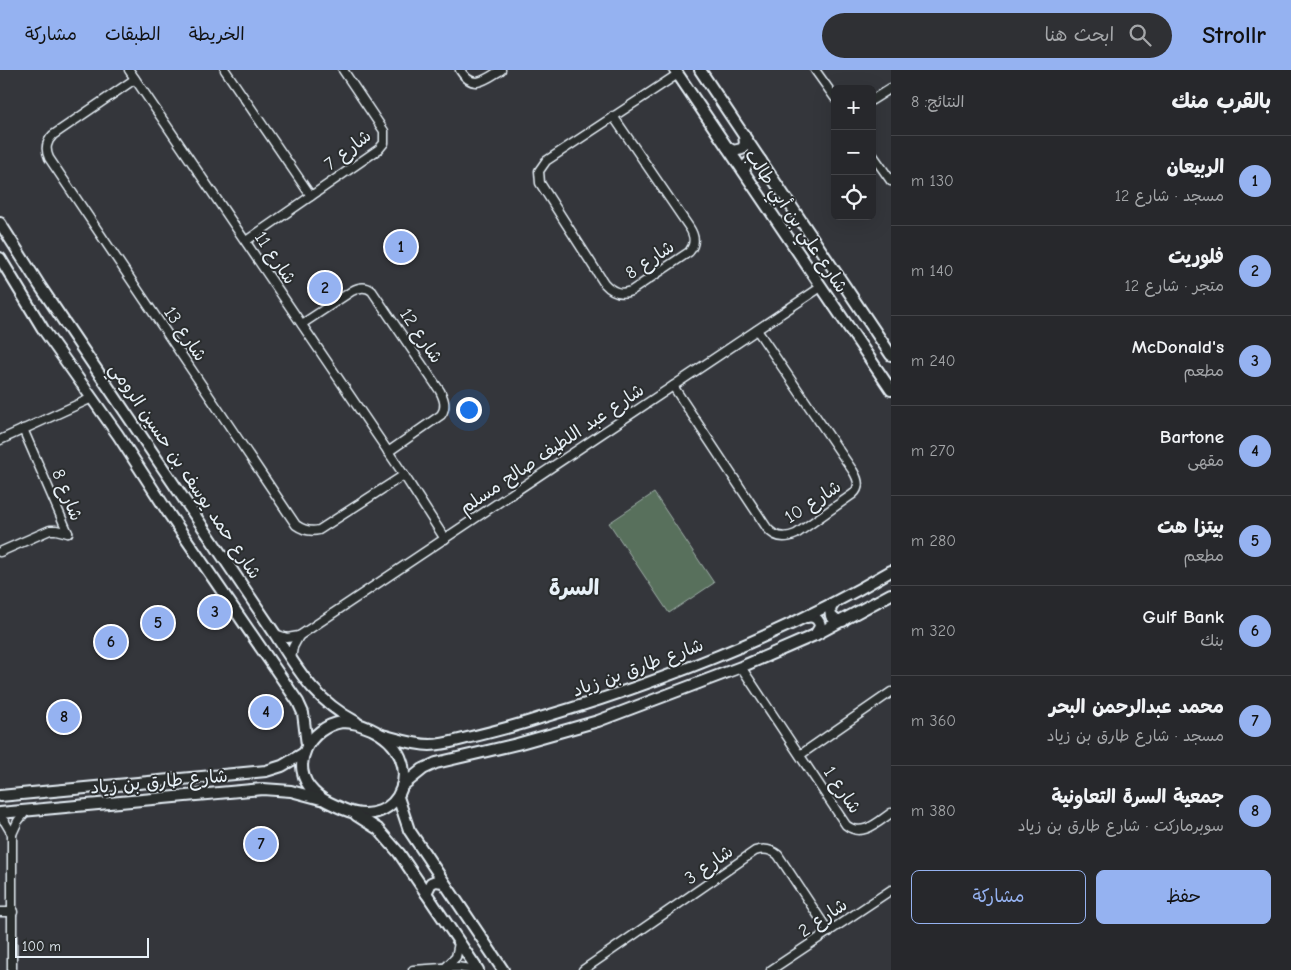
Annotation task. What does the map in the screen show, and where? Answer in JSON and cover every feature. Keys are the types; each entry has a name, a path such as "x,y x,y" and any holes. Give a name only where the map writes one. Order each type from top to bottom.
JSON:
{"street":[{"name":"شارع 11","path":"129,70 445,538"},
{"path":"225,70 311,196"},
{"name":"شارع 7","path":"246,242 379,149 384,143 384,132 343,70"},
{"path":"460,70 466,78 479,82 486,80 501,70"},
{"name":"شارع علي بن أبي طالب","path":"700,70 891,355"},
{"path":"815,70 831,92"},
{"name":"شارع علي بن أبي طالب","path":"676,72 891,390"},
{"name":"شارع 8","path":"613,116 689,227 694,238 694,245 689,252 630,291 623,293 612,290 604,284 540,183 539,169 546,161 676,72"},
{"name":"شارع 13","path":"135,79 53,135 48,142 47,151 49,158 204,390 296,525 302,528 314,531 323,528 404,475"},
{"path":"876,97 891,88"},
{"path":"727,147 733,151 742,149 746,140 743,134"},
{"path":"744,171 745,166 750,162 755,160 761,161"},
{"path":"876,160 891,181"},
{"name":"شارع حمد يوسف بن حسين الرومي","path":"0,223 40,286 276,634 305,680 319,696 340,714 356,722"},
{"name":"شارع حمد يوسف بن حسين الرومي","path":"0,258 43,329 92,398 298,702 303,713 306,749"},
{"path":"8,271 12,274 18,274 24,269 26,264"},
{"path":"23,296 22,289 26,283 34,282 40,286"},
{"name":"شارع 12","path":"302,324 352,291 368,288 372,291 435,384 444,399 443,413 388,452"},
{"name":"شارع عبد اللطيف صالح مسلم","path":"298,636 821,288"},
{"name":"شارع 10","path":"673,386 767,528 773,534 780,537 796,534 853,494 858,488 858,481 758,330"},
{"path":"0,440 92,398"},
{"name":"شارع 8","path":"0,552 50,530 68,533 23,429"},
{"name":"شارع طارق بن زياد","path":"382,734 420,744 434,745 514,726 588,703 699,665 806,617 891,571"},
{"name":"شارع طارق بن زياد","path":"402,786 424,769 436,763 517,744 589,724 631,710 742,667 815,635 891,594"},
{"path":"834,603 830,609 831,616 837,621 842,621"},
{"path":"806,617 813,617 818,621 820,628 815,635"},
{"path":"276,634 287,638 298,636"},
{"path":"291,659 293,647 298,636"},
{"name":"شارع 1","path":"742,667 846,825 851,829 865,830 891,813"},
{"path":"800,755 891,692"},
{"path":"350,812 374,813 388,807 398,797 402,786 403,765 400,752 382,734 356,722 342,722 329,725 316,734 306,749 302,761 304,778 307,785 321,799 372,824 385,836 399,853 477,970"},
{"name":"شارع طارق بن زياد","path":"0,796 266,771 282,766 306,749"},
{"name":"شارع طارق بن زياد","path":"0,815 263,789 291,791 321,799"},
{"path":"398,797 409,830 503,970"},
{"path":"12,970 12,834 18,821 26,811"},
{"path":"0,815 12,834"},
{"name":"شارع 3","path":"583,970 756,851 762,849 771,850 778,856 829,932"},
{"path":"426,893 431,883 436,881 443,882"},
{"name":"شارع 2","path":"770,970 891,890"},
{"path":"0,912 12,912"},
{"path":"446,967 456,957 459,943"},
{"path":"413,970 466,967 477,970"}],"green space":[{"path":"654,493 714,583 669,613 609,523"}],"place":[{"name":"الربيعان","path":"401,247"},
{"name":"فلوريت","path":"325,288"},
{"name":"McDonald's","path":"215,612"},
{"name":"بيتزا هت","path":"158,623"},
{"name":"Gulf Bank","path":"111,642"},
{"name":"Bartone","path":"266,712"},
{"name":"جمعية السرة التعاونية","path":"64,717"},
{"name":"محمد عبدالرحمن البحر","path":"261,844"}],"district":[{"name":"السرة","path":"574,588"}]}
